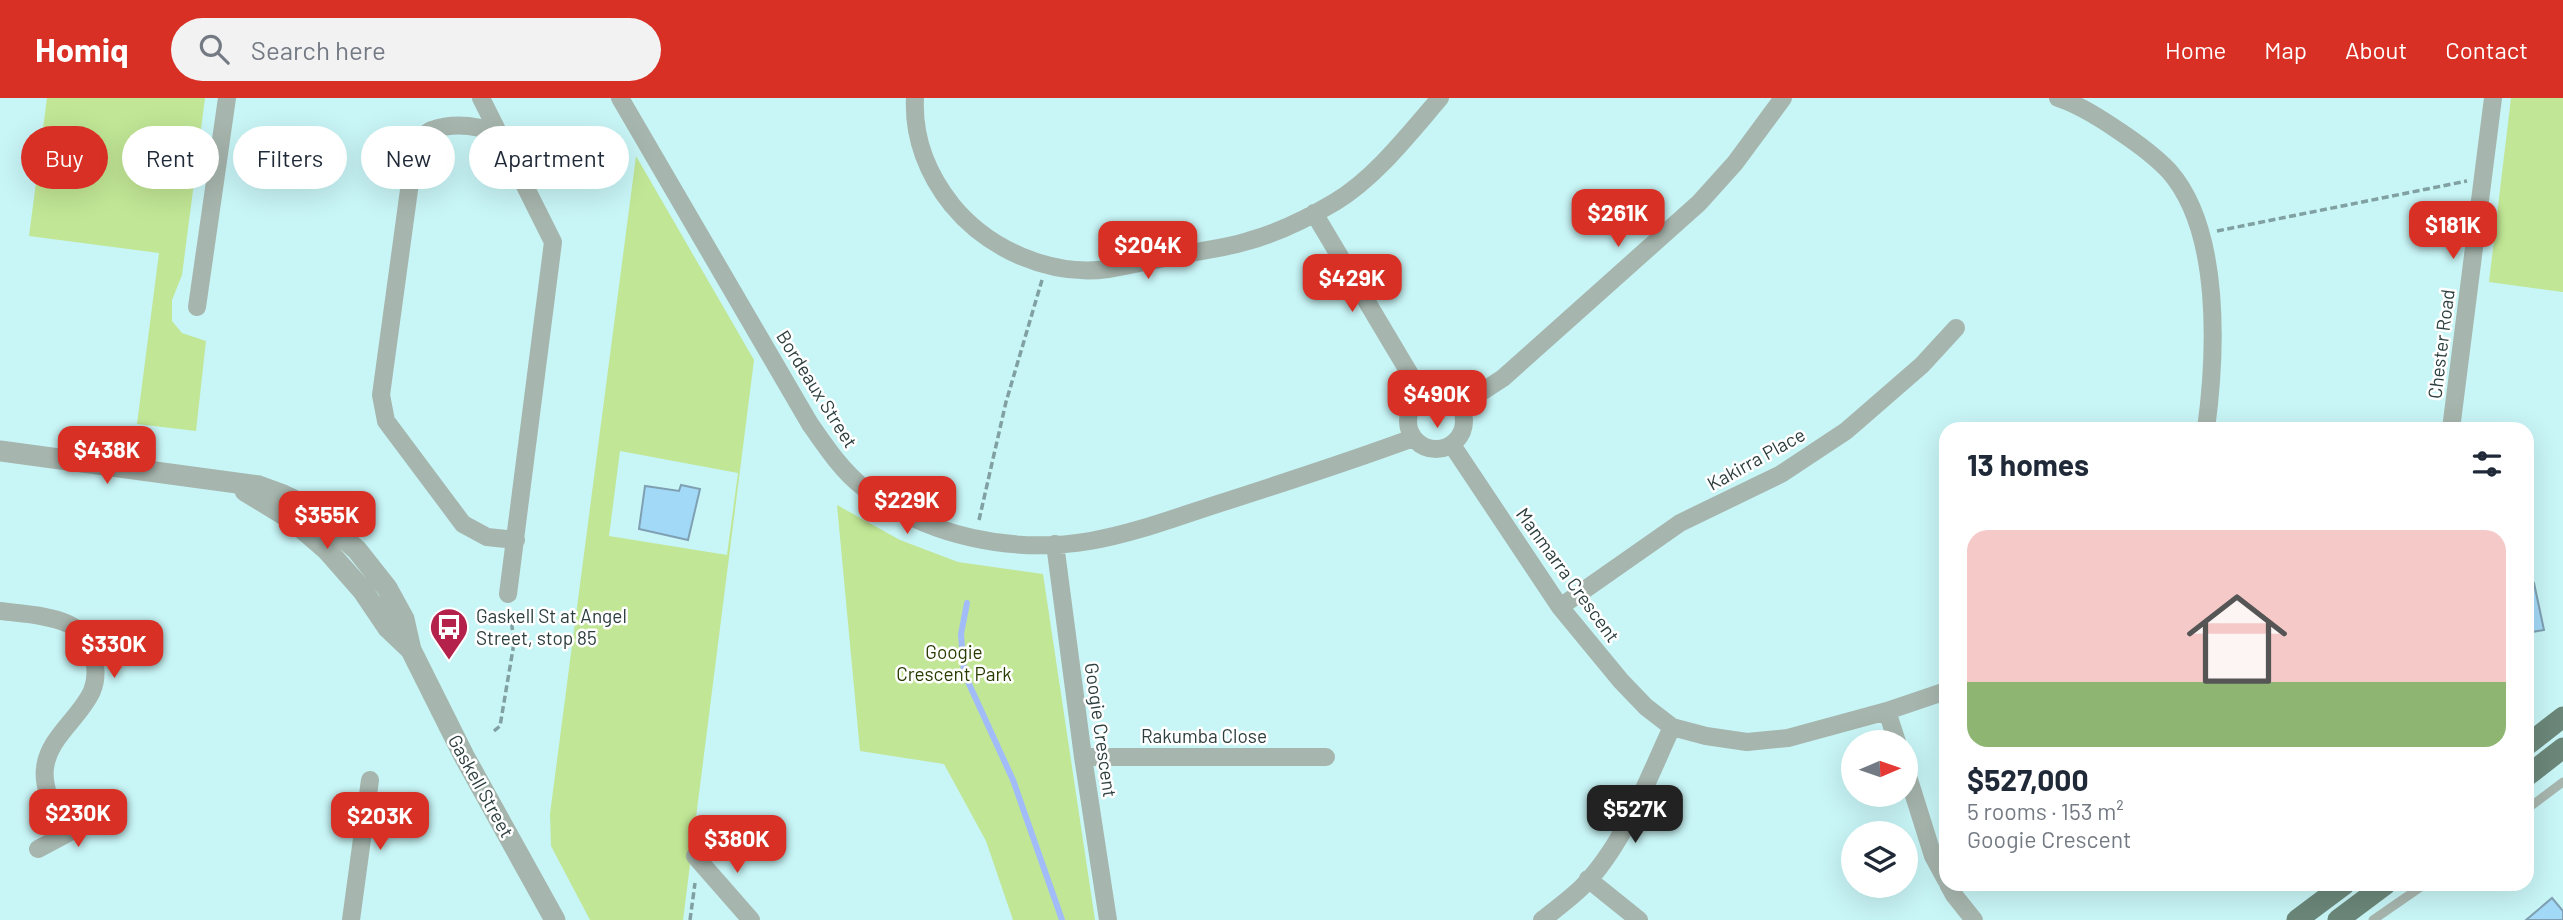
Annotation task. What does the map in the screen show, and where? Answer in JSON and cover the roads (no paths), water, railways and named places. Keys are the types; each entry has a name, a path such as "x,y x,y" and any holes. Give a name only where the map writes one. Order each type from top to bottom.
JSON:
{"main road":[{"path":"2534,740 2563,717"},
{"path":"2534,771 2563,748"},
{"path":"2297,920 2336,891"},
{"path":"2338,920 2377,891"}],"street":[{"path":"197,307 227,98"},
{"path":"481,98 496,126"},
{"name":"Bordeaux Street","path":"620,98 810,424 836,462 864,488 898,510 933,526 975,539 1007,545 1090,541 1139,530 1413,438"},
{"path":"915,98 914,113 922,153 939,189 962,217 984,236 1014,253 1046,264 1074,269 1118,267 1248,242 1292,225 1337,201 1394,152 1440,98"},
{"path":"1460,406 1503,378 1699,203 1735,163 1783,98"},
{"name":"Chester Road","path":"2452,422 2493,98"},
{"path":"2068,100 2143,146 2170,173 2192,209 2206,260 2214,344 2207,422"},
{"path":"479,126 429,130 415,146 381,395 386,421 463,524 487,537 516,540"},
{"path":"508,594 553,242 527,189"},
{"path":"1314,213 1423,396"},
{"name":"Kakirra Place","path":"1560,607 1680,523 1781,474 1846,431 1922,365 1956,328"},
{"path":"1431,393 1448,395 1460,406 1464,423 1458,439 1452,445 1435,450 1426,449 1413,438 1407,419 1415,402 1423,396 1431,393"},
{"name":"Manmarra Crescent","path":"1452,445 1560,607 1621,681 1646,707 1672,727 1706,736 1747,742 1788,738 1887,711 1939,693"},
{"name":"Gaskell Street","path":"0,451 259,486 302,504 327,523 357,551 387,588 404,619 411,650 464,756 555,920"},
{"name":"Googie Crescent","path":"1055,544 1108,920"},
{"path":"0,611 51,618 72,624 87,635 95,653 96,674 92,691 50,752 45,768 46,785 65,835"},
{"path":"1887,711 1893,730"},
{"path":"1542,920 1588,879 1606,856 1632,814 1672,727"},
{"name":"Rakumba Close","path":"1083,757 1326,757"},
{"path":"351,920 370,780"},
{"path":"1918,807 1939,867"},
{"path":"38,849 100,816"},
{"path":"695,856 751,920"},
{"path":"1588,879 1639,920"},
{"path":"1952,891 1974,920"}],"lane":[{"path":"2534,805 2563,782"},
{"path":"2373,920 2415,891"}],"waterway":[{"path":"967,603 961,634 964,673 1013,780 1062,920"}],"place":[{"name":"Gaskell St at Angel Street, stop 85","path":"449,661"}],"park label":[{"name":"Googie Crescent Park","path":"954,663"}]}
